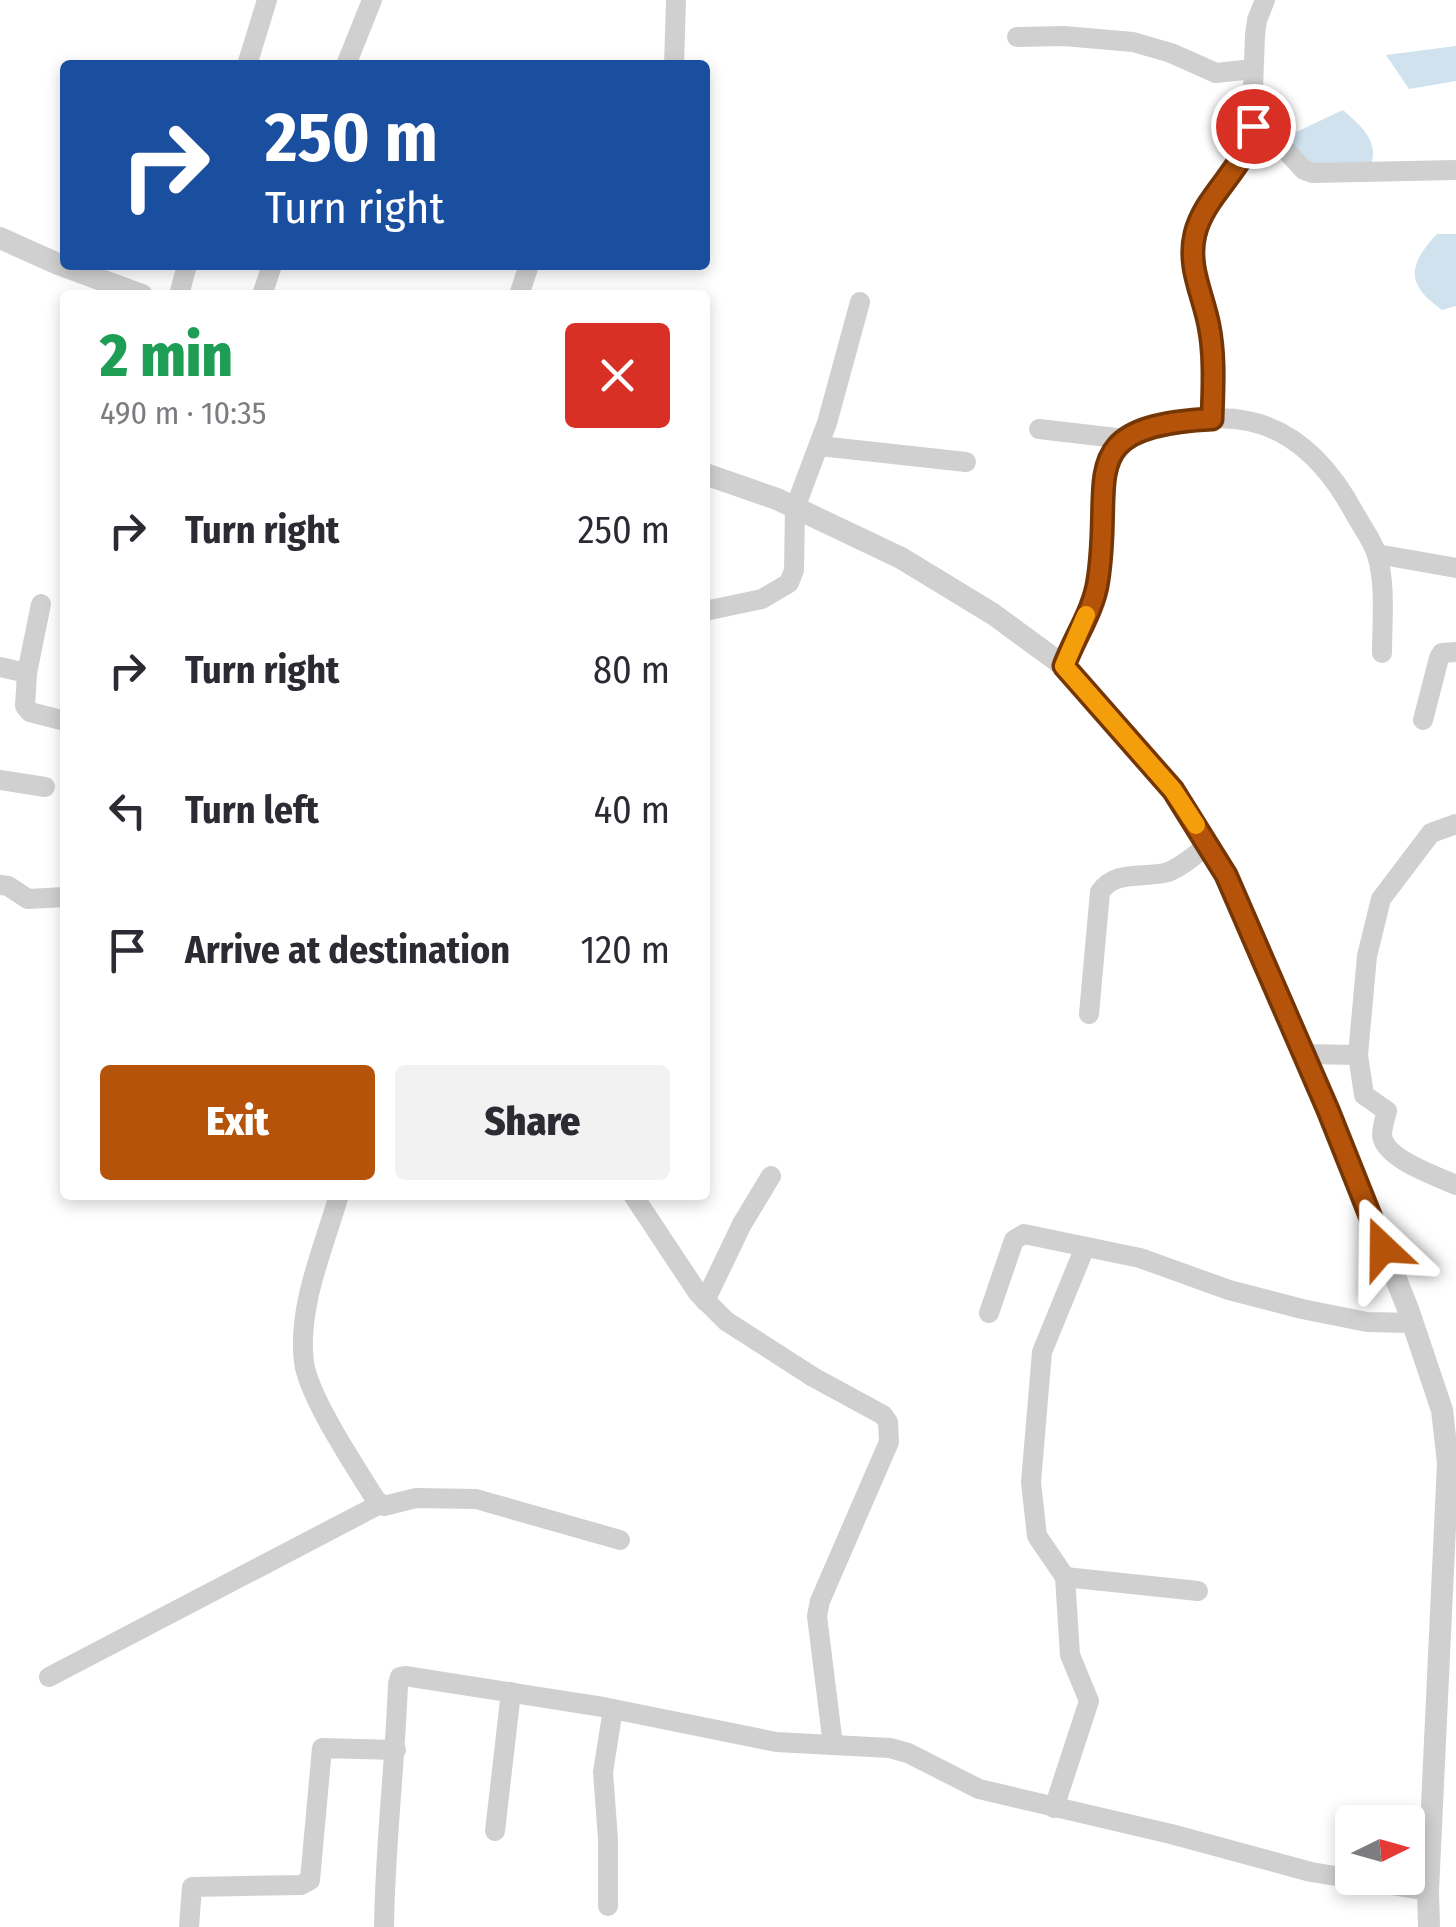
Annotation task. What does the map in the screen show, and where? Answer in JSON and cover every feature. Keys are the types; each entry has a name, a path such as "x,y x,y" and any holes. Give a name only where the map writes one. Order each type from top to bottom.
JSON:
{"street":[{"path":"249,60 267,0"},
{"path":"348,60 372,0"},
{"path":"674,60 676,0"},
{"path":"1212,419 1211,340 1192,250 1208,205 1251,142 1257,2"},
{"path":"1017,38 1064,36 1133,42 1216,73 1254,69"},
{"path":"1251,142 1279,143 1304,170 1312,173 1456,170"},
{"path":"0,238 60,265"},
{"path":"74,270 128,290"},
{"path":"710,610 762,598 789,583 794,570 795,508 820,446 860,302"},
{"path":"1064,666 1098,584 1105,465 1111,451 1144,430 1212,419 1265,425 1294,438 1330,471 1377,554 1382,653"},
{"path":"1039,430 1125,439"},
{"path":"820,446 966,462"},
{"path":"710,476 795,508 901,558 953,588 1064,666 1173,790 1209,844 1242,910 1412,1323 1447,1436 1448,1627 1428,1890 1430,1927"},
{"path":"1377,554 1456,568"},
{"path":"41,604 27,673 25,706 30,712 60,719"},
{"path":"1424,720 1442,653 1456,652"},
{"path":"0,668 27,673"},
{"path":"0,780 45,786"},
{"path":"1456,824 1431,833 1381,898 1368,956 1358,1055 1364,1094 1387,1111 1384,1142 1399,1159 1456,1185"},
{"path":"1090,1014 1100,892 1106,882 1171,871 1209,844"},
{"path":"0,885 28,899 60,897"},
{"path":"1304,1054 1358,1055"},
{"path":"705,1301 771,1176"},
{"path":"338,1200 307,1308 304,1366 339,1440 380,1504"},
{"path":"636,1200 705,1301 726,1321 813,1377 883,1415 888,1422 889,1442 817,1616 833,1745"},
{"path":"989,1313 1019,1235 1140,1258 1229,1290 1302,1309 1353,1320 1412,1323"},
{"path":"1054,1808 1089,1702 1070,1655 1065,1577 1037,1536 1031,1482 1042,1352 1086,1247"},
{"path":"49,1677 380,1504 392,1506 416,1498 476,1499 620,1540"},
{"path":"1065,1577 1198,1591"},
{"path":"384,1927 400,1677 613,1709 776,1742 890,1748 908,1752 979,1789 1311,1872 1428,1890"},
{"path":"495,1831 511,1692"},
{"path":"608,1906 603,1772 613,1709"},
{"path":"189,1927 192,1888 301,1886 310,1880 322,1748 396,1750"}],"water":[{"path":"1456,46 1456,81 1409,89 1386,55"},
{"path":"1343,110 1371,142 1370,168 1335,166 1296,176 1278,155 1292,134"},
{"path":"1437,234 1456,234 1456,306 1442,310 1422,292 1415,274 1420,255"}],"slow traffic":[{"path":"1086,615 1064,666 1173,790 1196,825"}],"route":[{"path":"1253,126 1251,142 1208,205 1192,250 1212,352 1212,419 1144,430 1111,451 1102,492 1098,584 1064,666 1173,790 1226,875 1383,1248"}]}
